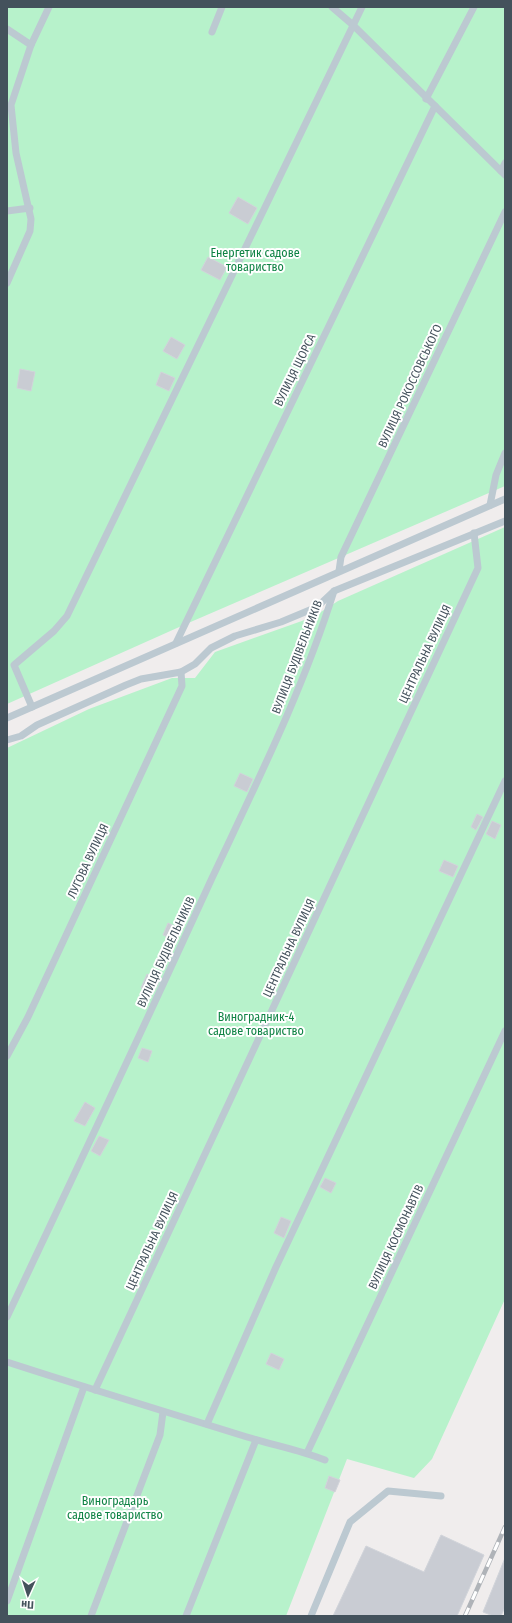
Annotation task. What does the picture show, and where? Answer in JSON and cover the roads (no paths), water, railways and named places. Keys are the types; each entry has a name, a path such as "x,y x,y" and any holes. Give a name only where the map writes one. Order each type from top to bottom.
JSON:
{"lane":[{"path":"7,283 30,231 31,219 30,208 16,153 9,105 31,45 49,7"},
{"path":"212,32 222,7"},
{"path":"332,7 353,25 426,99 503,173"},
{"path":"32,707 10,665 54,631 67,616 362,7"},
{"path":"426,99 474,7"},
{"path":"7,29 31,45"},
{"name":"ВУЛИЦЯ ЩОРСА","path":"176,643 435,106"},
{"path":"503,173 505,163"},
{"path":"7,211 30,208"},
{"name":"ВУЛИЦЯ РОКОССОВСЬКОГО","path":"339,571 341,556 505,212"},
{"path":"490,505 496,475 505,453"},
{"path":"7,718 505,499"},
{"path":"7,740 21,736 37,725 126,684 142,679 181,672 195,664 211,648 235,636 281,622 317,607 334,591 505,521"},
{"name":"ЦЕНТРАЛЬНА ВУЛИЦЯ","path":"94,1390 478,568 474,533"},
{"name":"ВУЛИЦЯ БУДІВЕЛЬНИКІВ","path":"7,1317 124,1072 297,693 334,591"},
{"name":"ЛУГОВА ВУЛИЦЯ","path":"7,1056 31,1010 182,686 181,672"},
{"path":"207,1424 276,1267 505,781"},
{"name":"ВУЛИЦЯ КОСМОНАВТІВ","path":"307,1453 505,1031"},
{"path":"7,1362 163,1412 256,1440 307,1453 325,1460"},
{"path":"7,1601 84,1387"},
{"path":"91,1616 160,1434 163,1412"},
{"path":"186,1616 256,1440"},
{"path":"311,1616 350,1522 388,1491 441,1496"}],"railway":[{"path":"465,1616 505,1527"}],"park label":[{"name":"Енергетик садове товариство","path":"255,260"},
{"name":"Виноградник-4 садове товариство","path":"256,1024"},
{"name":"Виноградарь садове товариство","path":"115,1508"}]}
